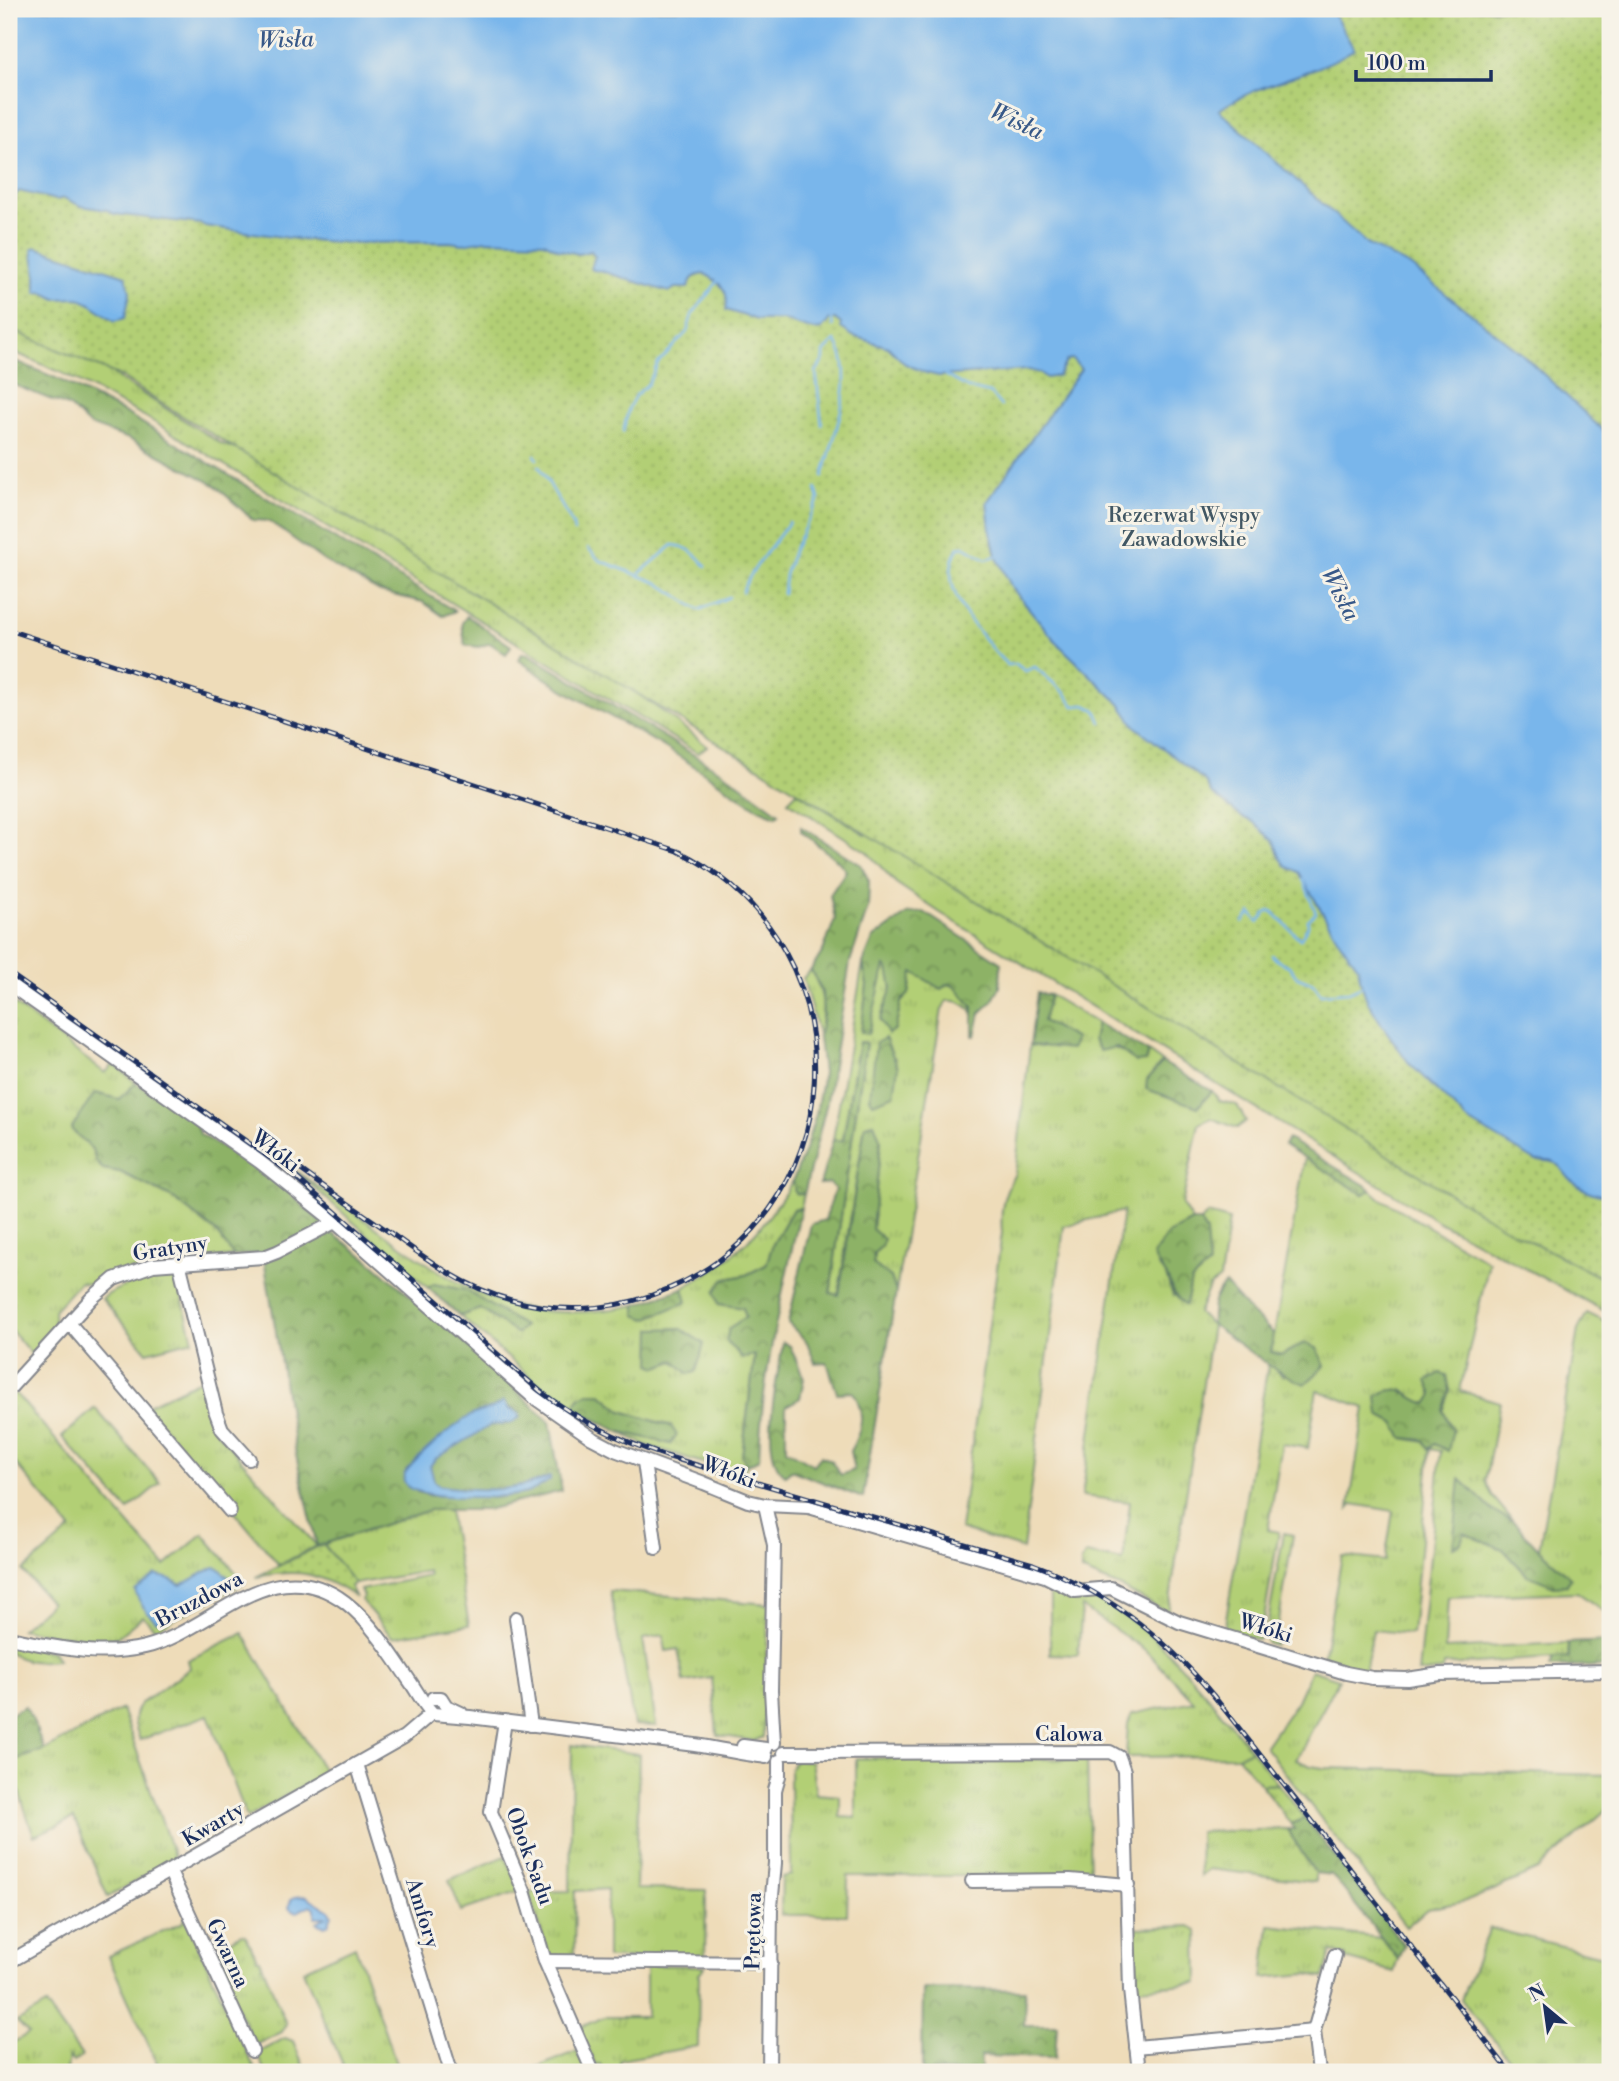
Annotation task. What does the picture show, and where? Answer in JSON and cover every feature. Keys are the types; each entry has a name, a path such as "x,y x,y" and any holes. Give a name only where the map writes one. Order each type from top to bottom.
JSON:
{"street":[{"name":"Włóki","path":"9,984 218,1130 335,1222 532,1396 592,1438 644,1462 704,1483 747,1502 801,1505 831,1513 1040,1574 1075,1591 1111,1588 1179,1622 1346,1673 1372,1678 1406,1679 1440,1674 1610,1671"},
{"name":"Gratyny","path":"9,1389 69,1323 114,1279 152,1265 269,1255 335,1222"},
{"path":"179,1262 216,1413 222,1429 249,1459"},
{"path":"69,1323 230,1511"},
{"path":"644,1462 656,1548"},
{"name":"Prętowa","path":"765,1505 774,1545 771,1690 773,1754 779,1776 775,1790 769,2072"},
{"name":"Bruzdowa","path":"9,1638 97,1653 146,1647 182,1634 231,1603 260,1589 297,1584 325,1591 351,1607 410,1681 436,1707 456,1717 722,1749 737,1754 773,1754"},
{"path":"516,1618 531,1724"},
{"name":"Kwarty","path":"9,1962 404,1738 436,1707"},
{"name":"Obok Sadu","path":"505,1721 491,1812 524,1891 545,1961 593,2072"},
{"name":"Calowa","path":"773,1754 1112,1752 1119,1757 1124,1771 1130,1990 1139,2072"},
{"name":"Amfory","path":"357,1764 451,2072"},
{"name":"Gwarna","path":"170,1872 252,2051"},
{"path":"972,1881 1070,1881 1128,1885"},
{"path":"1319,2072 1314,2031 1335,1955"},
{"path":"545,1961 771,1963"},
{"path":"1136,2048 1314,2031"}],"green space":[{"name":"Rezerwat Wyspy Zawadowskie","path":"935,9 1610,9 1610,1282 1505,1228 120,376 9,329 9,63"},
{"path":"25,326 77,338 119,379 222,444 251,455 327,497 339,512 574,651 707,746 698,753 144,416 62,373 9,350 9,329 15,332"},
{"path":"9,358 127,414 455,611 443,616 423,602 380,592 324,561 269,521 253,520 215,485 129,439 89,425 70,407 9,383"},
{"path":"467,616 511,646 506,654 490,643 479,647 465,645 462,623"},
{"path":"522,653 528,654 730,777 779,813 776,816 759,809 672,752 553,683 519,660"},
{"path":"797,792 865,834 869,817 1285,1086 1552,1251 1610,1282 1610,1314 1439,1222 939,912 896,883 867,852 788,801"},
{"path":"801,827 861,865 869,881 868,908 850,962 827,1102 804,1194 795,1193 793,1180 816,1114 823,1073 819,1037 823,1015 822,992 811,970 823,951 835,919 830,895 846,871 801,831"},
{"path":"924,912 1001,963 1000,987 992,1002 980,1013 975,1036 973,1007 954,985 947,984 941,989 913,972 909,994 901,1002 895,1029 888,1034 880,1020 892,988 885,966 868,1034 861,1032 867,985 863,963 873,939 907,914"},
{"path":"863,963 867,985 861,1032 868,1033 884,966 888,968 892,988 880,1020 895,1029 901,1002 909,994 913,971 941,989 947,984 957,988 968,1001 974,1017 966,1006 956,1001 947,1001 942,1009 896,1292 891,1277 873,1265 874,1253 881,1247 872,1229 881,1141 874,1123 865,1125 838,1296 830,1293 866,1043 859,1042 843,1140 833,1140"},
{"path":"811,970 822,1002 819,1037 803,978"},
{"path":"1037,993 1050,995 1043,1021 1076,1039 1071,1049 1030,1045"},
{"path":"1050,995 1097,1023 1093,1040 1145,1061 1148,1052 1162,1062 1147,1080 1198,1107 1212,1091 1220,1101 1237,1105 1246,1121 1237,1128 1211,1118 1199,1124 1182,1205 1192,1221 1168,1234 1158,1267 1165,1273 1173,1296 1191,1281 1206,1233 1200,1221 1208,1214 1229,1220 1220,1279 1209,1287 1198,1313 1212,1325 1168,1613 1122,1588 1081,1571 1081,1562 1086,1554 1123,1561 1130,1502 1082,1496 1123,1211 1064,1226 1023,1549 960,1529 1002,1233 1003,1202 1015,1174 1030,1045 1041,1047 1043,1021"},
{"path":"9,1000 105,1073 114,1064 136,1083 119,1099 72,1129 92,1149 96,1162 103,1169 120,1172 171,1197 215,1231 234,1256 116,1273 96,1286 80,1282 54,1310 55,1328 32,1355 9,1328"},
{"path":"1097,1023 1148,1052 1145,1061 1136,1062 1116,1047 1100,1051 1093,1040"},
{"path":"885,1038 898,1067 894,1095 873,1103 870,1098 876,1043"},
{"path":"859,1042 866,1043 830,1293 839,1295 865,1125 874,1123 881,1141 872,1229 884,1239 881,1247 874,1253 873,1264 891,1277 896,1292 863,1498 791,1470 785,1475 777,1465 772,1450 771,1432 774,1392 783,1342 790,1346 804,1378 800,1398 786,1406 786,1449 814,1465 821,1456 831,1461 841,1475 854,1470 850,1451 861,1422 857,1399 853,1392 837,1393 827,1362 815,1363 807,1342 788,1323 811,1224 825,1220 835,1189 829,1183 820,1184 833,1140 843,1140"},
{"path":"1162,1062 1212,1091 1198,1107 1146,1089 1147,1080"},
{"path":"136,1083 195,1120 200,1134 273,1178 331,1232 370,1261 476,1353 550,1422 562,1491 486,1510 430,1510 317,1546 296,1455 263,1253 234,1256 215,1231 171,1197 120,1172 103,1169 96,1162 92,1149 71,1129 95,1093 119,1099","holes":["501,1404 516,1411 512,1423 491,1425 435,1459 430,1466 434,1481 439,1486 495,1489 522,1486 549,1477 527,1493 494,1498 431,1496 417,1492 406,1470 466,1419"]},
{"path":"1288,1139 1371,1190 1363,1194 1284,1145"},
{"path":"1305,1157 1363,1194 1371,1190 1381,1199 1489,1262 1460,1391 1500,1402 1485,1481 1493,1497 1513,1521 1493,1511 1460,1479 1464,1533 1503,1549 1527,1575 1570,1577 1539,1549 1578,1330 1587,1313 1610,1324 1610,1586 1605,1612 1577,1592 1448,1597 1445,1649 1568,1643 1569,1657 1444,1665 1443,1670 1418,1673 1441,1451 1430,1449 1412,1634 1373,1630 1365,1672 1323,1659 1342,1556 1385,1561 1393,1511 1353,1504 1349,1509 1365,1408 1317,1390 1308,1448 1282,1444 1268,1530 1279,1532 1261,1636 1258,1640 1224,1631 1268,1364 1283,1376 1304,1343 1282,1355 1271,1352","holes":["1403,1390 1427,1404 1433,1395 1450,1391 1443,1411 1453,1430 1435,1444 1403,1438 1394,1423"]},
{"path":"293,1169 435,1269 484,1295 519,1307 563,1312 607,1310 636,1305 636,1315 686,1302 683,1288 733,1255 771,1214 793,1180 795,1193 804,1194 801,1208 793,1209 773,1244 766,1265 746,1275 723,1280 747,1318 729,1328 755,1354 742,1455 747,1465 741,1475 646,1445 618,1431 671,1444 671,1426 622,1411 600,1393 579,1398 573,1408 536,1382 460,1316 480,1309 517,1333 523,1326 434,1284 428,1288"},
{"path":"801,1208 768,1364 759,1459 747,1465 742,1456 755,1355 742,1358 726,1341 729,1328 746,1317 743,1308 719,1304 715,1292 722,1280 746,1275 766,1265 773,1244 793,1209"},
{"path":"1192,1221 1200,1221 1206,1233 1209,1265 1191,1281 1186,1305 1175,1295 1153,1255 1168,1234"},
{"path":"176,1273 193,1340 147,1352 102,1299 128,1285"},
{"path":"434,1284 465,1290 524,1326 517,1334 480,1309 460,1316 428,1288"},
{"path":"1225,1284 1273,1333 1271,1352 1282,1355 1304,1343 1317,1348 1325,1366 1305,1384 1269,1365 1212,1325 1214,1303"},
{"path":"683,1288 687,1302 646,1319 636,1315 636,1305"},
{"path":"680,1328 704,1344 696,1372 689,1374 674,1361 658,1367 651,1364 652,1329"},
{"path":"1440,1373 1447,1375 1450,1391 1443,1411 1453,1430 1448,1451 1435,1444 1429,1449 1423,1440 1403,1438 1394,1423 1379,1415 1377,1396 1398,1390 1427,1404 1433,1395 1427,1381"},
{"path":"202,1379 214,1429 317,1546 279,1565 146,1406"},
{"path":"588,1393 600,1393 622,1411 671,1426 677,1435 671,1444 618,1431 573,1408 579,1398"},
{"path":"10,1394 16,1394 165,1566 203,1534 245,1583 155,1629 143,1616 115,1639 80,1639 21,1629 51,1603 23,1571 71,1529 9,1456"},
{"path":"95,1408 160,1483 128,1510 62,1437"},
{"path":"1460,1479 1493,1511 1513,1521 1570,1577 1567,1585 1554,1586 1527,1575 1503,1549 1464,1533 1461,1543 1453,1547"},
{"path":"430,1510 449,1510 469,1625 392,1637 361,1600 363,1596 360,1590 429,1576 428,1571 355,1584 324,1544"},
{"path":"1284,1533 1293,1535 1275,1645 1267,1643 1265,1638"},
{"path":"323,1544 355,1584 350,1586 355,1596 308,1574 286,1573 256,1577"},
{"path":"610,1591 769,1604 763,1737 754,1741 717,1735 712,1678 684,1682 678,1649 666,1651 663,1635 643,1639 656,1726 634,1725"},
{"path":"1050,1591 1073,1597 1090,1593 1144,1630 1184,1669 1251,1750 1238,1756 1126,1757 1128,1724 1132,1714 1194,1701 1145,1650 1082,1607 1078,1655 1050,1654"},
{"path":"243,1633 325,1773 247,1818 208,1715 140,1740 135,1722 140,1704 190,1668 188,1660"},
{"path":"1610,1641 1610,1666 1550,1667 1553,1658 1569,1657 1568,1643"},
{"path":"9,1643 53,1652 58,1660 38,1662 21,1659 9,1652"},
{"path":"1311,1670 1339,1679 1296,1760 1323,1768 1610,1775 1610,1806 1538,1870 1470,1900 1427,1909 1406,1927 1265,1747 1297,1701"},
{"path":"25,1706 44,1750 9,1762 9,1715"},
{"path":"122,1709 175,1859 108,1897 74,1818 34,1836 9,1762 44,1750"},
{"path":"572,1745 639,1754 636,1889 706,1890 705,1959 607,1958 607,1889 575,1891 574,1958 550,1957 528,1892 570,1891"},
{"path":"1251,1750 1278,1784 1261,1785 1238,1756"},
{"path":"856,1758 1087,1759 1090,1876 848,1876 847,1915 781,1915 782,1877 791,1875 790,1769 795,1761 811,1761 816,1794 840,1796 840,1817 856,1818"},
{"path":"1278,1784 1305,1818 1291,1824 1261,1785"},
{"path":"1305,1818 1404,1945 1398,1959 1332,1875 1315,1873 1287,1829 1294,1829 1291,1824"},
{"path":"1287,1829 1315,1873 1315,1882 1209,1869 1200,1876 1199,1832"},
{"path":"505,1856 521,1891 461,1911 449,1880"},
{"path":"185,1917 256,2072 161,2072 108,1956 183,1922"},
{"path":"1269,1925 1381,1938 1398,1959 1394,1972 1346,1959 1346,1955 1331,1952 1324,1977 1307,1974 1263,1978"},
{"path":"1190,1926 1197,1930 1198,1983 1138,1988 1134,1930"},
{"path":"1490,1928 1610,1958 1610,2072 1519,2072 1461,1999"},
{"path":"242,1934 246,1935 257,1959 260,1959 286,2024 282,2032 255,2045 210,1951"},
{"path":"355,1946 399,2072 346,2072 303,1970"},
{"path":"646,1965 705,1966 699,1974 698,2046 620,2060 619,2072 604,2072 600,2064 595,2065 578,2028 604,2017 646,2017"},
{"path":"923,1989 1025,1990 1024,2025 1057,2025 1055,2058 981,2056 981,2072 922,2072"},
{"path":"46,2005 82,2056 73,2062 69,2057 69,2072 9,2072 9,2045 29,2033 17,2022"},
{"path":"285,2038 293,2041 306,2072 265,2072 258,2056 259,2052"},
{"path":"577,2051 587,2072 526,2072"}],"water":[{"name":"Wisła","path":"9,9 1122,9 1128,15 1163,18 1230,9 1331,9 1354,49 1321,66 1251,92 1219,110 1368,245 1410,266 1521,353 1610,437 1610,1195 1596,1194 1581,1188 1555,1163 1536,1161 1467,1120 1409,1063 1367,1000 1358,967 1336,936 1299,872 1287,867 1280,857 1274,841 1252,821 1242,817 1211,793 1205,781 1136,727 1120,704 1058,644 1012,588 996,556 987,502 1081,369 1072,359 1067,360 1058,376 1046,378 1040,373 1028,370 939,376 905,364 888,347 853,336 841,328 841,324 835,319 830,319 822,329 814,330 782,320 757,320 726,310 727,297 723,288 705,274 694,278 688,288 675,288 669,292 593,270 591,268 595,256 591,251 579,254 560,250 544,242 486,240 463,244 349,243 296,239 114,214 107,210 81,206 64,198 56,200 19,191 14,197 14,190 9,188"},
{"path":"35,247 126,276 130,292 125,318 115,321 78,298 56,299 43,292 36,293 32,249"},
{"path":"503,1401 509,1409 519,1413 520,1417 512,1423 491,1425 435,1459 430,1466 434,1481 440,1486 482,1490 523,1486 550,1477 550,1480 526,1493 474,1497 428,1494 412,1489 404,1481 413,1463 446,1433 470,1416"},
{"path":"214,1567 219,1568 230,1579 228,1584 163,1620 156,1621 149,1615 135,1591 156,1575 181,1585"},
{"path":"306,1896 330,1911 332,1915 328,1925 318,1924 317,1922 326,1917 315,1917 315,1908 311,1905 297,1912 289,1908 291,1899"}],"waterway":[{"path":"623,432 629,407 635,396 648,384 658,363 687,332 692,315 718,281"},
{"path":"831,316 833,326"},
{"path":"822,425 816,372 824,359 824,352 835,341 842,355 844,388 838,426 823,476"},
{"path":"945,375 968,388 990,393 1001,406"},
{"path":"535,455 537,459"},
{"path":"539,466 573,525 574,532"},
{"path":"783,594 785,575 793,551 819,499 816,489"},
{"path":"742,592 757,565 789,522"},
{"path":"640,573 673,545 687,549 706,566"},
{"path":"996,556 986,559 964,546 958,548 951,572 952,583 961,606 994,652 1008,665 1016,664 1025,671 1035,667 1066,694 1074,706 1085,705 1096,710 1101,722"},
{"path":"588,548 599,560 658,583 699,610 729,597"},
{"path":"1243,922 1251,913 1258,922 1267,912 1272,911 1300,939 1308,926 1308,920 1316,913 1303,879"},
{"path":"1272,955 1289,966 1296,976 1313,983 1321,994 1349,992 1362,986"}],"railway":[{"path":"9,630 678,851 741,894 784,950 809,1014 814,1082 801,1149 770,1209 720,1260 652,1295 617,1304 582,1308 546,1307 494,1295 434,1264 301,1170"},
{"path":"9,973 291,1173 540,1391 585,1421 666,1456 1033,1564 1085,1588 1132,1618 1174,1653 1213,1695 1510,2072"}]}
